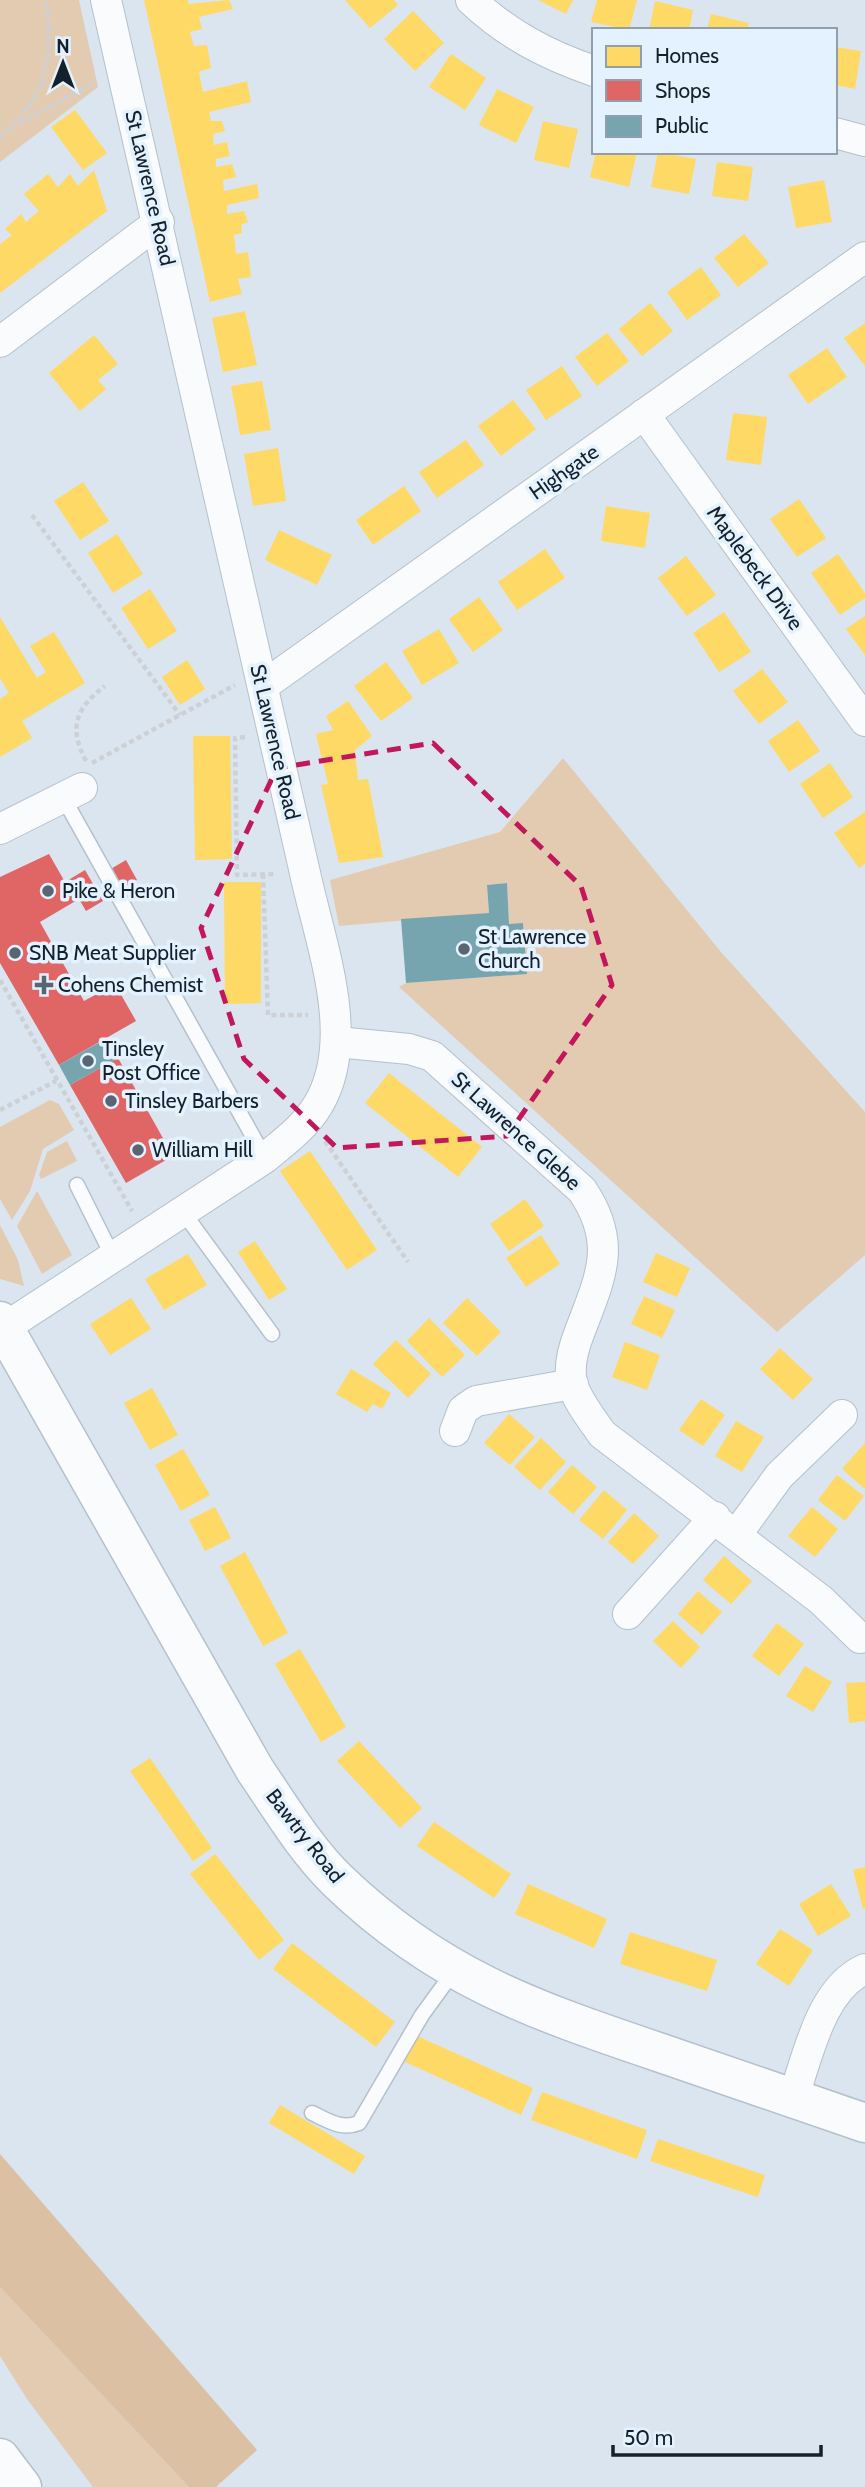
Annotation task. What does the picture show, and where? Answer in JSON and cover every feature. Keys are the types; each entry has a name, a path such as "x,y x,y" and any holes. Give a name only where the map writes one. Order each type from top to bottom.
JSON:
{"main road":[{"name":"Bawtry Road","path":"2,1324 208,1690 295,1829 337,1880 430,1957 488,1989 545,2014 865,2123"},
{"path":"0,2458 22,2487"}],"street":[{"name":"St Lawrence Road","path":"2,1324 113,1258 265,1158 297,1132 318,1106 331,1079 336,1029 305,873 159,222 106,0"},
{"path":"471,0 495,23 538,49 592,70"},
{"path":"837,134 865,141"},
{"path":"0,342 159,222"},
{"name":"Highgate","path":"261,678 645,414 865,257"},
{"name":"Maplebeck Drive","path":"645,414 865,721"},
{"path":"0,829 78,784"},
{"name":"St Lawrence Glebe","path":"336,1029 432,1056 582,1190 593,1206 605,1246 603,1270 576,1341 571,1362 572,1384"},
{"path":"455,1431 463,1410 476,1401 572,1384 602,1434 821,1600 860,1638"},
{"path":"628,1614 726,1526 842,1415"},
{"path":"793,2098 821,2020 838,1990 865,1969"}],"lane":[{"path":"78,784 265,1158"},
{"path":"77,1185 113,1258"},
{"path":"183,1212 272,1334"},
{"path":"312,2113 338,2126 348,2127 359,2123 416,2026 454,1970"}],"path":[{"path":"16,125 35,102 45,71 50,42 45,0"},
{"path":"0,136 122,67"},
{"path":"32,515 180,715"},
{"path":"78,784 180,715 261,678"},
{"path":"78,784 78,714 86,700 105,685"},
{"path":"274,736 235,738 237,875 305,873"},
{"path":"263,874 268,1015 336,1029"},
{"path":"0,981 145,1237"},
{"path":"0,1110 56,1081"},
{"path":"308,1118 408,1262"}],"highlighted area":[{"path":"433,743 581,886 612,985 507,1136 337,1148 244,1059 201,928 277,768"}],"shaded area":[{"path":"0,0 79,0 98,87 0,162"},
{"path":"563,758 721,952 865,1112 865,1255 777,1332 399,987 406,983 526,974 523,924 509,924 507,883 487,885 489,913 339,926 330,880 500,832"},
{"path":"50,1100 59,1104 74,1130 43,1149 30,1191 12,1220 0,1199 0,1127"},
{"path":"67,1141 77,1161 41,1179 39,1175 47,1152"},
{"path":"37,1191 72,1255 42,1274 17,1226"},
{"path":"0,1225 18,1260 24,1286 0,1279"},
{"path":"0,2154 257,2450 216,2487 189,2487 0,2287"},
{"path":"0,2287 189,2487 93,2487 27,2399 0,2356"}],"building: Homes":[{"path":"144,0 188,0 188,4 229,0 233,9 199,17 202,29 190,32 194,46 207,45 211,68 199,72 203,92 247,81 251,102 209,112 211,121 222,121 225,131 213,134 214,145 227,142 230,156 216,159 216,167 232,164 236,177 223,180 224,191 257,184 259,198 227,205 227,214 244,211 248,222 241,225 242,233 234,235 236,254 248,252 251,277 238,279 242,294 210,302"},
{"path":"345,0 394,0 398,5 370,28"},
{"path":"538,0 573,0 566,14"},
{"path":"597,0 637,0 630,28 591,22"},
{"path":"655,1 693,10 689,28 649,28"},
{"path":"413,11 444,43 415,71 384,39"},
{"path":"711,14 749,23 748,28 708,28"},
{"path":"837,47 861,51 855,89 837,85"},
{"path":"451,54 486,78 465,110 429,87"},
{"path":"497,89 534,107 516,143 479,125"},
{"path":"75,110 107,153 83,170 51,127"},
{"path":"543,121 578,129 569,168 534,160"},
{"path":"596,154 637,154 629,187 590,177"},
{"path":"658,154 696,159 689,194 651,187"},
{"path":"717,162 753,167 748,201 712,196"},
{"path":"94,170 107,211 0,293 0,244 12,235 5,229 21,214 26,222 39,211 24,194 48,174 58,187 70,174 78,186"},
{"path":"824,180 832,222 796,228 788,187"},
{"path":"744,234 769,263 738,287 714,258"},
{"path":"701,267 721,295 687,320 667,292"},
{"path":"650,303 673,331 642,356 619,329"},
{"path":"245,311 257,365 223,372 212,318"},
{"path":"865,323 865,366 844,338"},
{"path":"607,333 629,361 597,386 575,357"},
{"path":"94,335 118,364 98,380 106,389 80,411 49,373"},
{"path":"827,348 847,377 808,404 788,375"},
{"path":"562,366 582,396 546,420 526,390"},
{"path":"262,381 271,430 240,435 231,386"},
{"path":"513,400 536,429 501,456 478,426"},
{"path":"733,413 767,417 761,465 726,460"},
{"path":"466,440 484,465 437,498 419,472"},
{"path":"278,448 286,501 253,506 244,454"},
{"path":"83,482 109,521 80,540 54,501"},
{"path":"404,486 421,511 373,545 356,520"},
{"path":"799,499 826,538 797,557 770,519"},
{"path":"606,506 650,513 645,548 601,541"},
{"path":"279,530 332,555 317,585 265,560"},
{"path":"117,534 143,574 113,593 88,553"},
{"path":"545,549 565,578 517,610 498,582"},
{"path":"838,554 865,593 865,598 840,615 811,573"},
{"path":"686,556 716,595 687,616 658,578"},
{"path":"150,589 177,631 148,649 121,608"},
{"path":"479,597 503,630 473,652 449,619"},
{"path":"724,612 751,652 719,672 693,633"},
{"path":"865,616 865,655 846,629"},
{"path":"0,617 37,678 46,672 30,646 54,632 85,683 22,721 32,738 0,757 0,699 9,693 0,678"},
{"path":"439,629 459,663 422,685 402,651"},
{"path":"187,660 205,689 180,705 162,677"},
{"path":"386,662 413,698 381,721 354,686"},
{"path":"762,669 788,702 759,724 733,691"},
{"path":"348,701 372,736 355,750 358,780 368,779 383,857 339,863 321,785 328,784 316,734 333,730 326,716"},
{"path":"798,720 820,751 789,772 768,741"},
{"path":"193,736 230,736 232,859 195,860"},
{"path":"830,763 853,797 823,818 800,784"},
{"path":"865,812 865,864 859,868 834,833"},
{"path":"224,882 261,882 261,1003 225,1004"},
{"path":"389,1073 482,1147 458,1177 365,1103"},
{"path":"310,1151 377,1250 347,1270 280,1171"},
{"path":"525,1199 544,1226 509,1251 490,1224"},
{"path":"541,1235 560,1264 526,1287 506,1258"},
{"path":"255,1241 287,1289 269,1300 238,1252"},
{"path":"656,1253 690,1268 677,1297 643,1282"},
{"path":"188,1254 207,1285 164,1310 145,1279"},
{"path":"644,1296 675,1310 662,1338 631,1324"},
{"path":"131,1298 151,1329 110,1355 90,1324"},
{"path":"467,1298 501,1332 477,1356 443,1323"},
{"path":"429,1318 465,1355 442,1377 407,1341"},
{"path":"396,1340 431,1374 408,1398 373,1364"},
{"path":"625,1342 660,1355 647,1390 612,1377"},
{"path":"780,1348 813,1379 793,1400 760,1369"},
{"path":"351,1369 391,1393 382,1409 373,1404 367,1412 336,1394"},
{"path":"152,1388 178,1435 150,1450 124,1403"},
{"path":"701,1399 725,1415 703,1446 679,1430"},
{"path":"509,1414 535,1437 510,1465 484,1443"},
{"path":"736,1421 764,1437 742,1472 715,1456"},
{"path":"541,1438 566,1462 540,1490 514,1467"},
{"path":"865,1443 865,1489 842,1469"},
{"path":"183,1449 210,1495 181,1511 155,1465"},
{"path":"572,1465 597,1487 573,1514 548,1492"},
{"path":"837,1475 864,1496 845,1521 818,1500"},
{"path":"604,1490 627,1510 603,1539 579,1520"},
{"path":"215,1507 231,1538 205,1551 189,1520"},
{"path":"812,1507 838,1529 815,1557 788,1536"},
{"path":"634,1513 659,1536 633,1564 608,1542"},
{"path":"245,1552 288,1633 263,1646 220,1566"},
{"path":"724,1556 752,1581 731,1604 703,1580"},
{"path":"698,1591 722,1612 702,1635 678,1614"},
{"path":"673,1621 700,1647 681,1668 653,1641"},
{"path":"777,1623 804,1644 779,1676 752,1656"},
{"path":"300,1649 346,1727 321,1742 275,1664"},
{"path":"805,1666 832,1682 813,1712 786,1696"},
{"path":"865,1682 865,1721 849,1723 846,1683"},
{"path":"359,1741 422,1808 400,1828 337,1761"},
{"path":"150,1758 212,1848 193,1861 130,1771"},
{"path":"434,1822 511,1874 494,1898 417,1846"},
{"path":"215,1854 284,1940 259,1960 190,1874"},
{"path":"865,1867 865,1908 863,1909 853,1870"},
{"path":"528,1884 607,1919 594,1948 515,1914"},
{"path":"831,1884 851,1916 818,1936 799,1904"},
{"path":"780,1929 813,1950 789,1986 756,1964"},
{"path":"630,1932 717,1960 707,1991 620,1964"},
{"path":"292,1943 395,2022 376,2047 273,1969"},
{"path":"415,2035 533,2088 521,2115 403,2061"},
{"path":"542,2092 647,2130 637,2159 531,2120"},
{"path":"280,2105 365,2156 354,2174 269,2123"},
{"path":"658,2139 765,2175 758,2197 650,2161"}],"building: Shops":[{"path":"49,854 65,882 85,870 103,901 86,911 79,899 40,922 84,1001 115,984 136,1021 59,1065 0,963 0,877"},
{"path":"126,860 137,880 120,890 109,870"},
{"path":"118,1058 173,1156 126,1183 70,1085"}],"building: Public":[{"name":"St Lawrence Church","path":"507,883 509,924 523,923 527,974 406,983 401,919 489,913 487,885"},
{"name":"Tinsley Post Office","path":"107,1038 118,1058 70,1085 59,1065"}],"place":[{"name":"Pike & Heron","path":"48,891"},
{"name":"St Lawrence Church","path":"464,949"},
{"name":"SNB Meat Supplier","path":"15,953"},
{"name":"Cohens Chemist","path":"44,985"},
{"name":"Tinsley Post Office","path":"88,1061"},
{"name":"Tinsley Barbers","path":"111,1101"},
{"name":"William Hill","path":"138,1150"}]}
